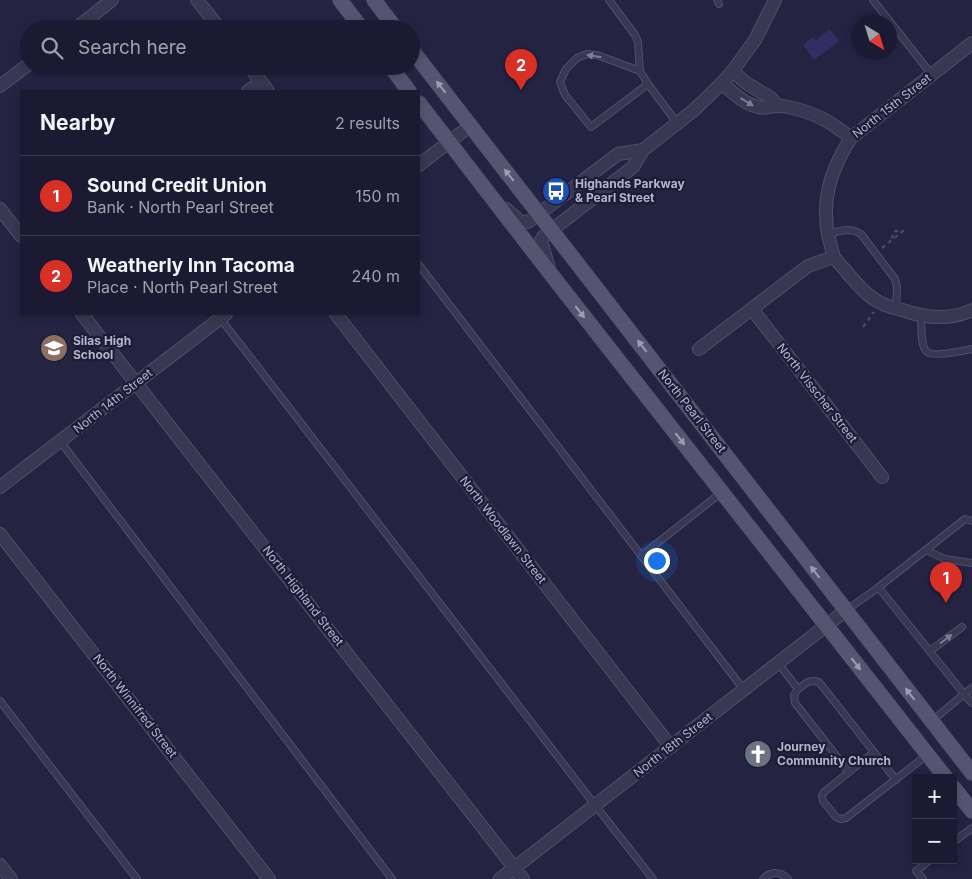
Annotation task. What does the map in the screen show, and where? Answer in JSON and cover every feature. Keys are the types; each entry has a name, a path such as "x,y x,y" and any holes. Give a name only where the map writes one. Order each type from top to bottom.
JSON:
{"main road":[{"path":"340,0 355,20"},
{"path":"374,0 389,20"},
{"name":"North Pearl Street","path":"420,61 972,773"},
{"path":"397,75 408,90"},
{"path":"420,105 943,774"},
{"path":"957,792 972,811"}],"street":[{"path":"86,20 112,0"},
{"path":"198,0 213,20"},
{"path":"550,273 541,241 543,237 633,167 643,150 694,110 722,83 755,40 775,0"},
{"name":"North 15th Street","path":"834,257 828,234 825,211 826,199 830,182 840,157 851,138 972,43"},
{"path":"0,86 20,71"},
{"path":"732,71 746,83 771,98 777,106"},
{"path":"255,75 264,87"},
{"path":"722,83 748,104 766,108 777,106 794,108 811,113 826,119 851,138"},
{"path":"420,164 470,126"},
{"path":"492,198 521,222 528,222 618,154 643,150"},
{"path":"0,209 20,235"},
{"path":"699,349 808,266 834,257 863,290 880,302 916,314 947,318 972,310"},
{"name":"North Visscher Street","path":"752,309 882,477"},
{"name":"North Highland Street","path":"83,315 523,879"},
{"name":"North Woodlawn Street","path":"337,315 671,747"},
{"name":"North 14th Street","path":"0,487 223,316"},
{"name":"North Winnifred Street","path":"0,534 269,879"},
{"name":"North 18th Street","path":"500,879 845,611"},
{"path":"0,865 11,879"}],"lane":[{"path":"609,0 635,35 638,42 640,71 677,123"},
{"path":"873,0 932,75"},
{"path":"640,71 597,55 587,54 577,58 566,68 560,82 565,95 591,127 648,84"},
{"path":"828,234 845,230 860,234 895,280 897,286 896,308"},
{"path":"420,266 744,690"},
{"path":"916,314 925,350 928,353 959,352 972,349"},
{"path":"223,316 595,806 653,879"},
{"path":"60,441 392,879"},
{"path":"641,556 722,492"},
{"path":"845,611 879,588 965,519 972,521"},
{"path":"926,550 945,559 972,562"},
{"path":"879,588 972,704"},
{"path":"930,651 962,627"},
{"path":"778,663 798,689"},
{"path":"849,772 795,703 794,695 806,683 813,680 819,682 896,780"},
{"path":"931,722 972,688"},
{"path":"0,701 137,879"},
{"path":"874,752 824,792 822,796 824,801 836,817 846,818 928,754"},
{"path":"957,839 972,828"},
{"path":"922,879 916,871 925,864"},
{"path":"763,879 768,874 778,873 788,879"}],"path":[{"path":"875,253 892,240"},
{"path":"864,327 880,302"}],"shaded area":[{"path":"830,29 839,41 814,60 803,45 813,37 816,40"}],"place":[{"name":"Weatherly Inn Tacoma","path":"521,90"},
{"name":"Highands Parkway & Pearl Street","path":"556,191"},
{"name":"Silas High School","path":"54,348"},
{"name":"Sound Credit Union","path":"946,603"},
{"name":"Journey Community Church","path":"758,754"}]}
